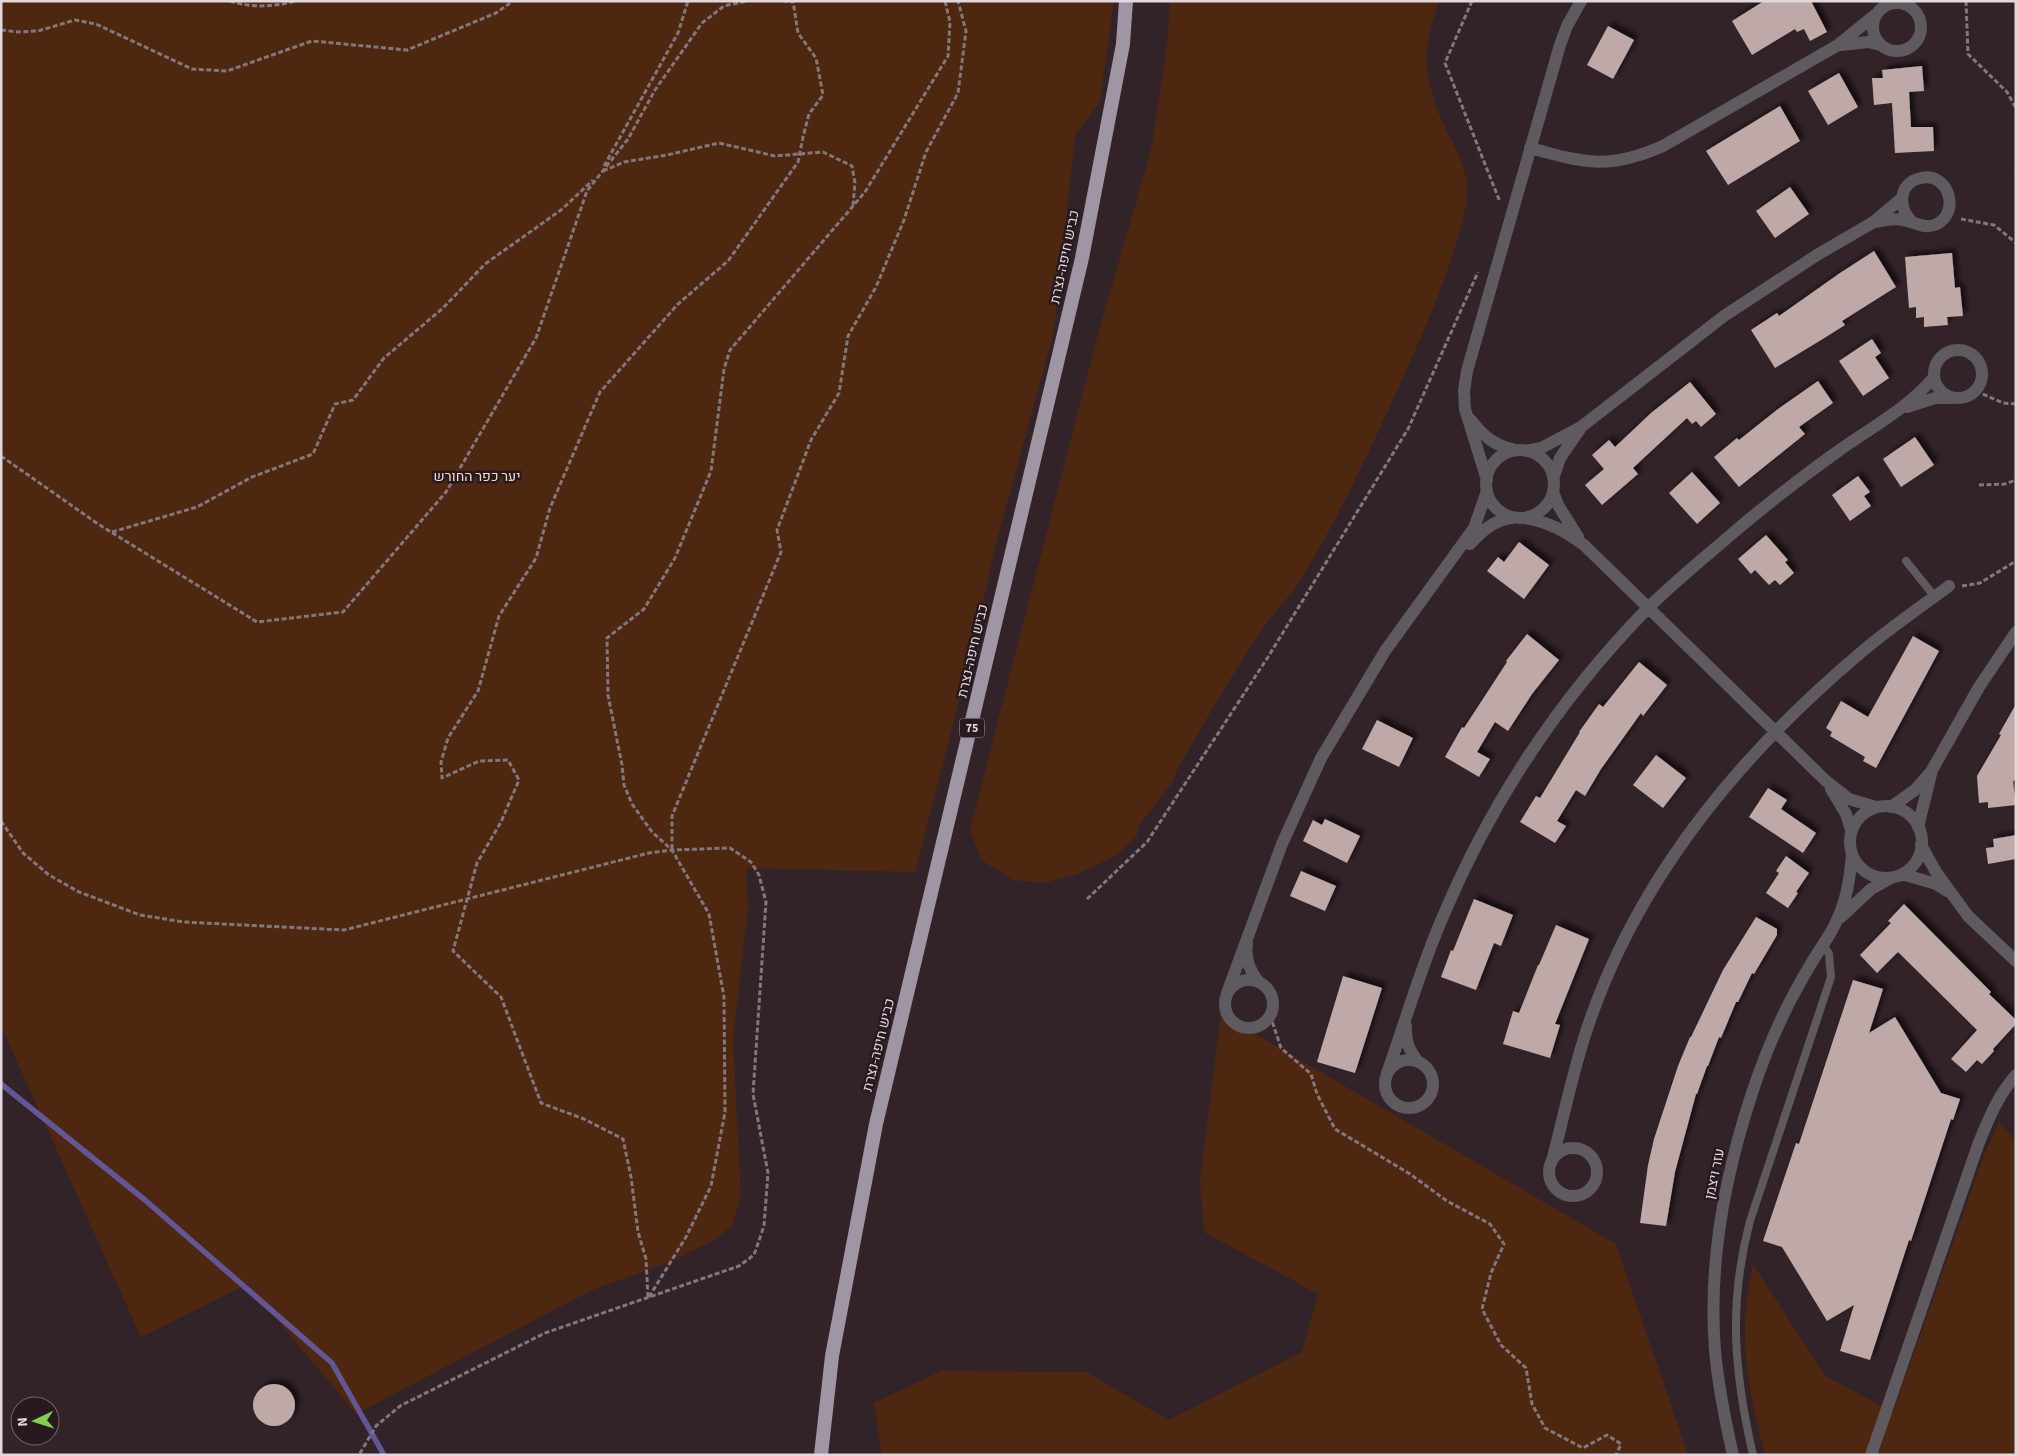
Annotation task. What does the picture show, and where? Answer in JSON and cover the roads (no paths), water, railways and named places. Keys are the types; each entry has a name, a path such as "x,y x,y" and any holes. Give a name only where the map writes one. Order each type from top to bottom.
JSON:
{"highway":[{"name":"כביש חיפה-נצרת","path":"821,1455 834,1346 876,1124 1082,258 1123,44 1126,1"}],"street":[{"path":"1581,1 1567,26 1560,44 1467,371 1465,401 1469,426 1494,506 1503,514 1519,518 1536,514 1546,507 1553,492 1554,476 1560,458 1585,424"},
{"path":"1530,148 1593,162 1626,160 1642,155 1662,146 1838,45 1875,16 1885,5 1899,2 1912,8 1920,18 1921,25 1918,38 1910,48 1897,51 1868,42 1838,45"},
{"path":"1875,16 1873,30 1875,37 1881,45"},
{"path":"1465,401 1471,420 1489,440 1502,448 1520,450 1541,448 1585,424 1731,312 1817,255 1872,222 1902,198 1908,185 1914,180 1928,177 1935,179 1946,188 1949,194 1950,207 1939,223 1919,225 1896,219 1872,222"},
{"path":"1902,198 1904,212 1913,223"},
{"path":"1902,409 1936,398 1952,398 1965,398 1976,391 1982,379 1981,366 1974,355 1968,352 1953,350 1941,357 1934,370 1934,377 1940,390 1952,398"},
{"path":"1407,1011 1405,1036 1408,1048 1418,1062 1429,1070 1433,1082 1431,1096 1416,1108 1403,1108 1391,1100 1385,1087 1407,1011 1444,914 1482,832 1500,799 1579,685 1648,608 1733,533 1793,484 1902,409 1934,377"},
{"path":"1227,993 1237,983 1251,980 1264,985 1272,996 1273,1009 1267,1021 1255,1028 1249,1029 1236,1025 1226,1014 1225,1000 1227,993 1247,934 1282,844 1321,758 1380,658 1474,528 1493,463 1501,456 1520,450 1542,458 1554,476"},
{"path":"1553,492 1562,512 1584,545"},
{"path":"1449,565 1479,535 1503,518 1541,520 1565,531 1584,545 1826,781 1849,799 1876,807 1898,808 1908,814 1918,827"},
{"path":"1552,1161 1562,1151 1576,1148 1589,1153 1596,1164 1597,1177 1595,1184 1580,1196 1567,1196 1555,1188 1549,1176 1552,1161 1588,1026 1618,954 1637,915 1662,872 1713,800 1775,731 1858,655 1949,586"},
{"path":"1891,807 1915,790 1932,770 1979,687 2016,632"},
{"path":"1932,770 1918,827 1921,845 1936,872 1968,916 2016,961"},
{"path":"1826,781 1846,814 1852,830"},
{"path":"1837,921 1846,897 1851,873 1852,854 1850,842 1852,830 1857,820 1865,812 1876,807"},
{"path":"1837,921 1871,889 1897,876 1915,861 1921,845"},
{"path":"1852,854 1858,865 1867,873 1878,877 1897,876 1936,884 1951,893"},
{"name":"עזר ויצמן","path":"1732,1455 1722,1404 1715,1349 1718,1240 1728,1180 1741,1127 1758,1076 1779,1024 1837,921"},
{"path":"1247,934 1246,951 1248,963 1251,972 1258,982"},
{"path":"1388,1073 1397,1063 1411,1060 1418,1062"},
{"path":"1871,1455 1978,1145 1996,1104 2016,1075"},
{"path":"1563,1120 1569,1138 1576,1148"}],"lane":[{"path":"1906,561 1934,597"},
{"path":"1753,1455 1743,1411 1737,1371 1735,1326 1742,1252 1750,1221 1831,977 1829,954 1823,944"}],"waterway":[{"path":"1,1084 145,1200 332,1363 384,1455"}],"park label":[{"name":"יער כפר החורש","path":"477,477"}]}
